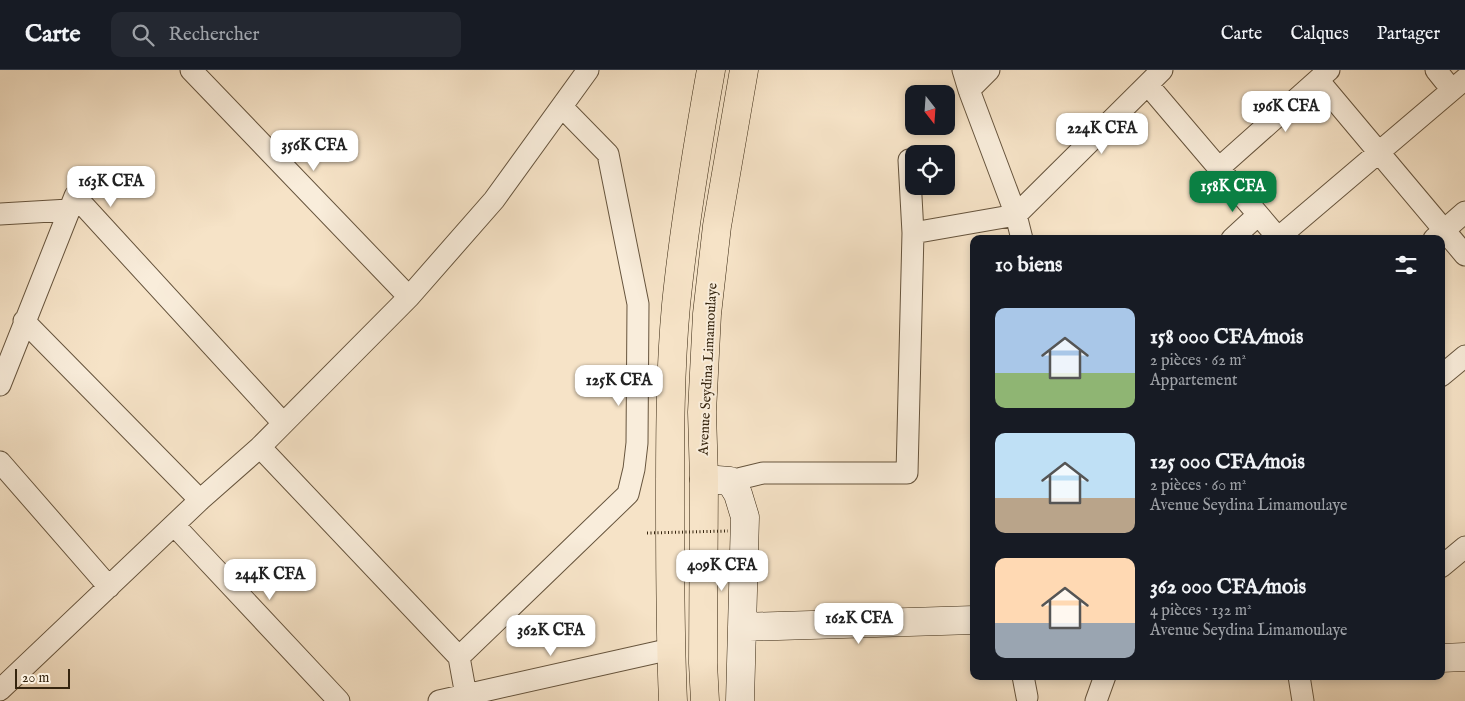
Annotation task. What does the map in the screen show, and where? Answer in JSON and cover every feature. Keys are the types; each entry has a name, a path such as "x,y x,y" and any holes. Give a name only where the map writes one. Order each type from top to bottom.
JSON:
{"highway":[{"path":"672,701 670,451 676,305 696,149 712,70"},
{"name":"Avenue Seydina Limamoulaye","path":"705,701 703,664 717,480 702,412 707,314 717,226 744,70"}],"street":[{"path":"191,70 408,297"},
{"path":"0,690 200,500 260,447 408,297 494,200 588,70"},
{"path":"988,70 966,80 1016,215 1021,235"},
{"path":"1282,235 1459,85 1436,70"},
{"path":"1218,168 1324,75 1439,234 1465,212"},
{"path":"912,232 1016,215 1155,78 1218,168 1275,235"},
{"path":"459,657 628,494 634,469 638,443 638,304 608,154 562,107"},
{"path":"717,480 763,473 907,473 912,232 910,195"},
{"path":"0,385 75,196 284,423"},
{"path":"0,214 69,210"},
{"path":"1236,235 1258,215"},
{"path":"1445,239 1465,255"},
{"path":"24,321 200,500"},
{"path":"1445,373 1465,356"},
{"path":"260,447 459,657 467,698"},
{"path":"0,462 109,587"},
{"path":"717,480 738,494 745,517 740,701"},
{"path":"174,525 339,701"},
{"path":"1445,564 1465,548"},
{"path":"742,627 970,620"},
{"path":"439,701 467,698 671,649"},
{"path":"1445,658 1465,657"},
{"path":"1024,680 1027,697"},
{"path":"1096,701 1104,680"},
{"path":"1299,680 1302,701"}],"path":[{"path":"647,533 728,531"}]}
